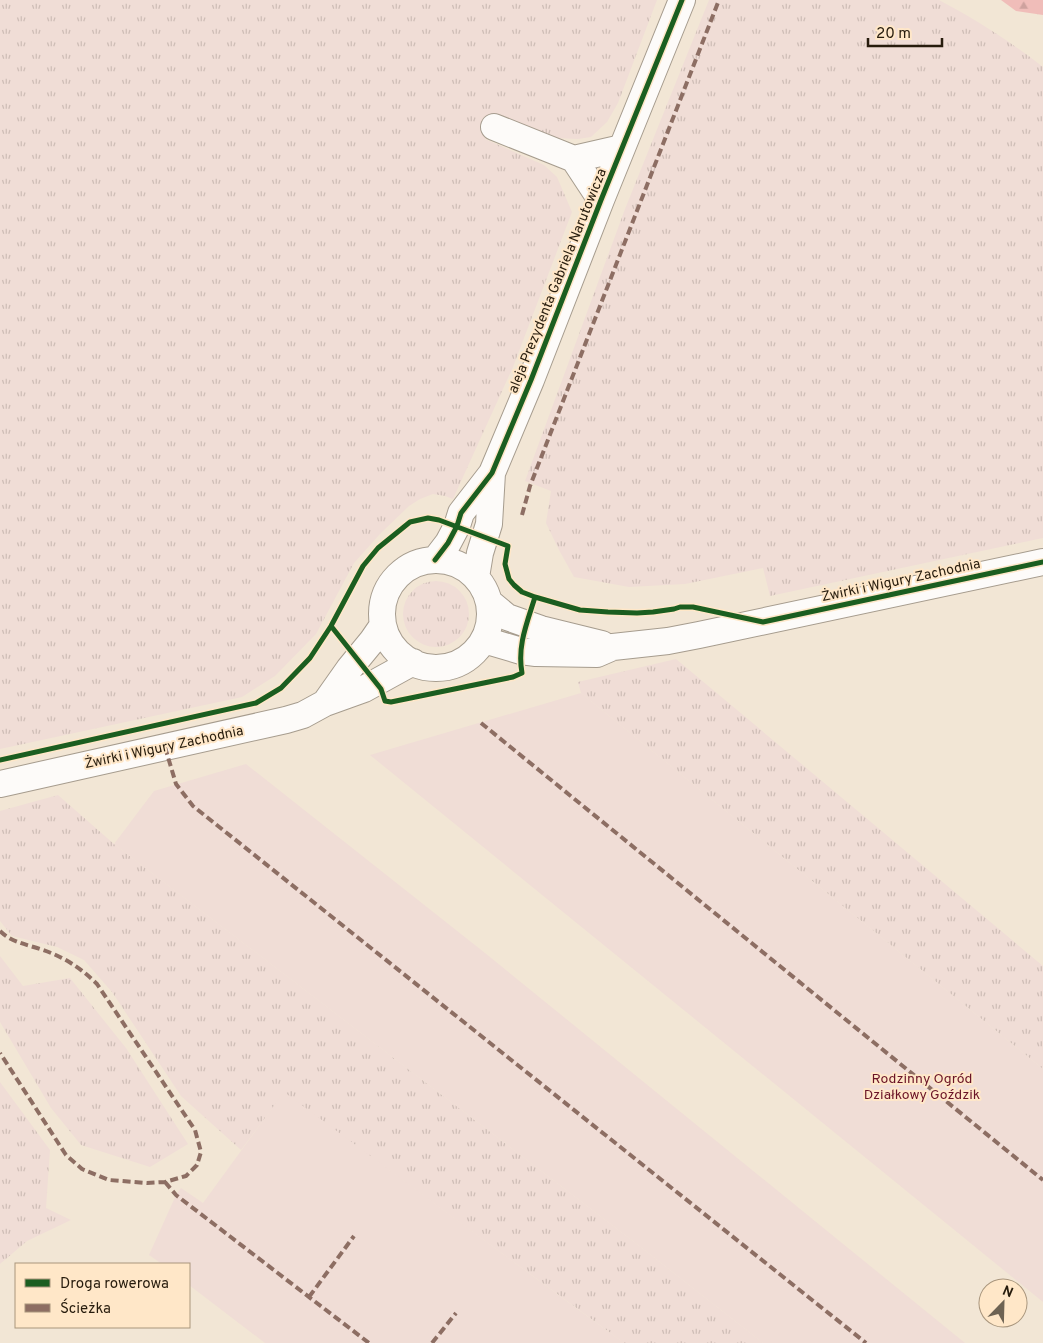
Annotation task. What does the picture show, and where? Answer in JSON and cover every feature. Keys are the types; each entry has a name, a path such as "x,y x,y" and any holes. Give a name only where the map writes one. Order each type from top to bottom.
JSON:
{"street":[{"name":"aleja Prezydenta Gabriela Narutowicza","path":"435,560 448,542 462,513 492,473 531,380 682,0"},
{"path":"494,127 574,159 622,148"},
{"path":"574,159 601,200"},
{"name":"aleja Prezydenta Gabriela Narutowicza","path":"476,577 488,524 492,473"},
{"path":"450,561 464,567 476,577 484,589 489,602 490,615 484,640 474,653 460,662 445,667 429,667 413,662 400,653 389,641 382,609 386,594 394,580 405,569 420,562 450,561"},
{"name":"Żwirki i Wigury Zachodnia","path":"612,647 668,641 699,635 1043,562"},
{"path":"489,602 507,617 541,629 612,647"},
{"path":"325,703 384,625"},
{"path":"484,640 521,651 536,653 596,654 612,647"},
{"name":"Żwirki i Wigury Zachodnia","path":"0,784 303,715 325,703 364,689 413,662"}],"green space":[{"path":"0,0 657,0 618,103 607,122 591,137 578,139 556,138 495,114 485,139 544,165 557,177 572,212 513,367 453,499 433,494 409,506 354,563 316,634 275,676 242,697 0,749"},
{"path":"709,0 939,0 992,31 1043,67 1043,538 770,596 763,568 685,584 629,587 574,577 546,523 551,491 525,481 625,209"},
{"path":"1001,0 1043,0 1043,15 1016,11"},
{"path":"436,581 449,583 459,591 467,601 469,614 467,627 459,637 449,645 436,647 423,645 413,637 405,627 403,614 405,601 413,591 423,583"},
{"path":"676,659 1043,966 1043,1069 581,693 578,682"},
{"name":"Rodzinny Ogród Działkowy Goździk","path":"581,693 1043,1069 1043,1302 1028,1290 1028,1278 1013,1278 370,755"},
{"path":"246,764 485,953 965,1343 763,1343 642,1248 114,844 154,791"},
{"path":"58,795 114,844 642,1248 763,1343 624,1343 284,1093 241,1150 181,1096 112,992 84,960 57,947 12,936 0,921 0,811"},
{"path":"0,956 23,986 70,978 126,1048 188,1144 150,1167 81,1145 51,1108 0,1022"},
{"path":"0,1082 50,1150 46,1208 71,1220 27,1241 0,1264"},
{"path":"284,1092 624,1343 265,1343 190,1286 190,1263 161,1263 149,1255 181,1188 203,1203"}],"marked path":[{"path":"522,515 530,486 719,0"},
{"path":"481,723 1043,1180"},
{"path":"165,747 176,784 193,806 866,1343"},
{"path":"0,931 14,940 63,959 84,972 97,984 195,1130 201,1152 197,1165 186,1176 165,1182 147,1183 109,1180 82,1169 66,1155 0,1053"},
{"path":"165,1182 176,1195 369,1343"},
{"path":"309,1297 354,1236"},
{"path":"432,1343 456,1313"}],"cycle path":[{"path":"435,560 448,543 461,513 492,473 531,380 682,0"},
{"path":"0,760 256,703 281,688 310,658 331,626 363,566 378,548 410,522 428,518 439,520 508,546 505,564 509,579 514,585 522,592 535,597 580,610 637,613 693,607 763,622 1043,562"},
{"path":"331,626 381,689 385,701 391,702 513,677 522,673 522,644 535,597"}]}
